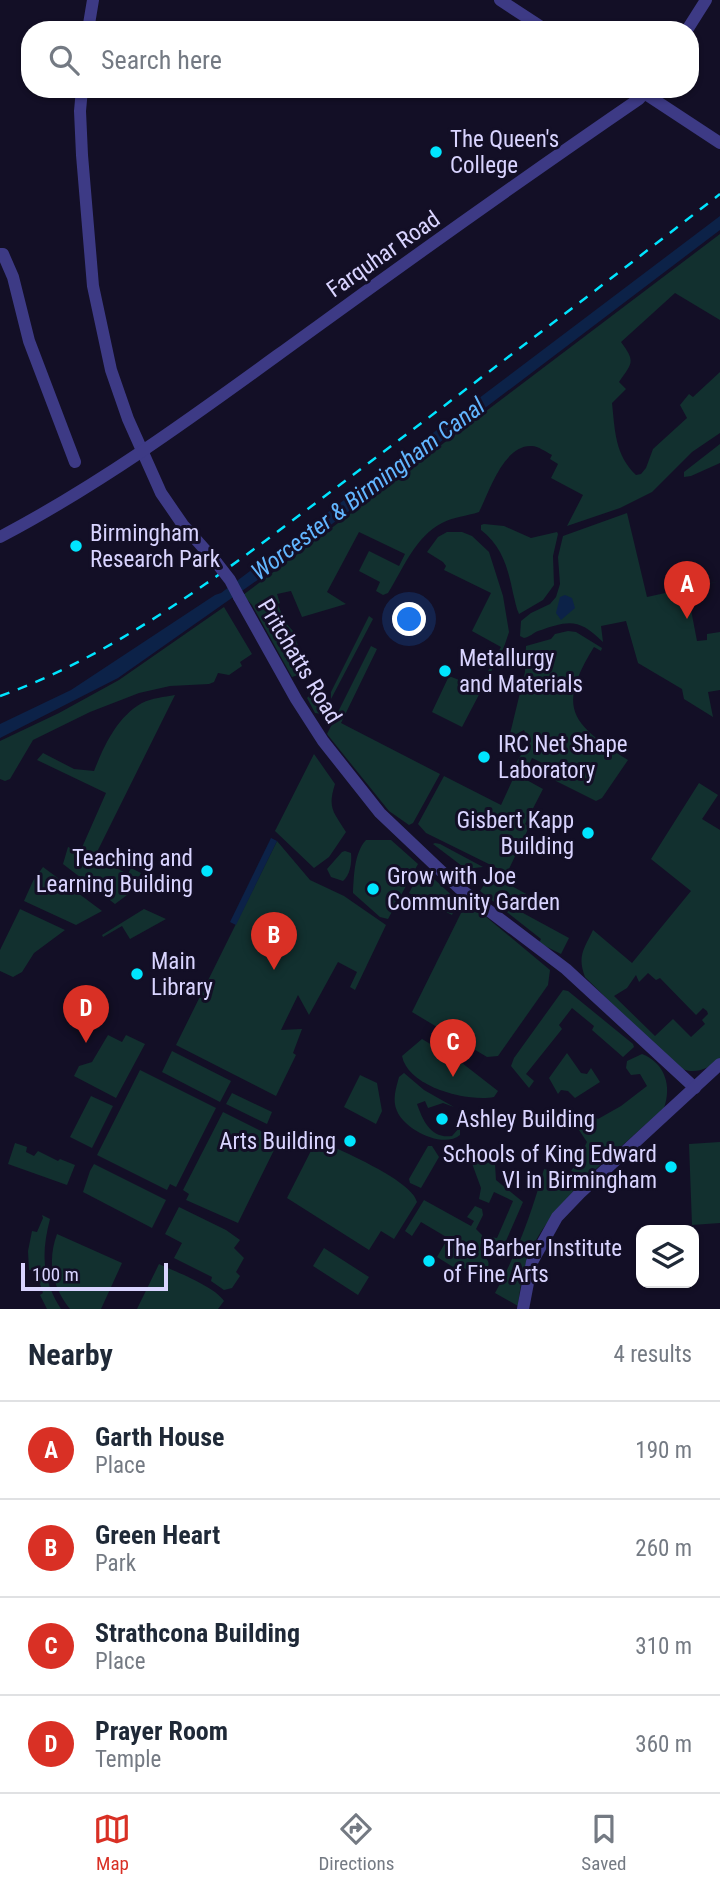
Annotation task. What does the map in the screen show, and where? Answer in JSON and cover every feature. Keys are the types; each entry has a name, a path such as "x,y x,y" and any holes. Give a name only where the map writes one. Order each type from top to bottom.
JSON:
{"street":[{"path":"90,21 93,0"},
{"path":"500,0 532,21"},
{"path":"693,21 706,0"},
{"name":"Pritchatts Road","path":"81,98 82,155 93,286 111,370 142,452 161,493 183,525 230,580 296,699 323,741 380,813 459,888 599,998 695,1088"},
{"name":"Farquhar Road","path":"0,537 142,452 634,98"},
{"path":"654,98 720,143"},
{"path":"0,254 3,254 13,277 29,341 75,462"},
{"path":"523,1309 532,1262 557,1217 720,1064"}],"green space":[{"path":"720,234 720,320 675,293 621,342 629,354 630,362 619,382 626,389 612,403 620,451 636,475 646,468 653,449 687,418 680,405 689,394 693,397 720,372 720,433 692,452 652,492 620,508 567,526 583,495 551,478 558,464 550,459 552,455 534,446 522,447 513,453 499,471 479,512 451,519 424,536 388,593 383,595 376,591 380,582 359,571 369,551 399,566 405,554 359,532 327,592 346,604 302,617 291,591 277,594 284,621 293,631 307,672 292,677 252,605 243,595"},
{"path":"720,444 720,463 684,477 684,472"},
{"path":"627,513 647,597 720,581 687,589 697,641 707,640 707,634 720,632 720,690 708,692 713,717 684,699 682,689 638,663 626,621 601,626 603,642 595,634 573,623 549,627 524,638 520,636 521,621 550,604 556,597 560,584 558,557 563,536"},
{"path":"481,525 504,526 531,538 557,532 558,534 553,556 554,585 543,600 519,614 506,566 499,550 481,530"},
{"path":"447,532 462,532 472,536 489,552 503,596 509,632 504,647 462,727 432,712 449,676 479,688 501,647 472,631 491,593 444,570 446,566 443,562 427,552 438,537"},
{"path":"224,607 252,654 240,662 242,666 229,675 218,673 214,682 209,684 170,686 139,693 90,712 33,740 10,779 0,779 0,741 119,680"},
{"path":"369,616 373,619 331,699 331,692"},
{"path":"568,631 576,632 602,648 601,651 594,647 582,668 573,701 576,714 594,736 628,760 602,798 596,801 552,779 553,768 532,758 523,778 543,789 525,824 529,827 507,873 426,833 418,824 444,776 501,805 519,766 516,763 521,755 524,755 524,750 531,747 524,730 511,737 510,734 525,672 526,646"},
{"path":"371,646 377,649 341,723 440,774 413,823 409,825 389,811 327,734"},
{"path":"313,692 330,700 328,708 322,714 315,713 307,698"},
{"path":"175,695 98,850 105,854 102,861 128,874 131,868 141,873 131,892 115,904 63,864 68,847 80,852 106,793 37,760 43,753 74,769 94,771 107,742 125,716 146,701"},
{"path":"314,754 335,784 332,805 346,832 329,857 314,868 275,831"},
{"path":"699,783 718,795 702,819 720,830 720,1058 702,1070 690,1071 671,1062 585,977 583,970 583,953 593,930 632,963 691,891 651,859","holes":["648,973 656,980 660,978 696,1015 703,1008 707,1011 708,1014 702,1020 705,1024 691,1037 673,1019 655,1036 614,996 627,988 636,975 639,982"]},
{"path":"366,840 391,840 418,864 388,919 380,917 353,893 357,858"},
{"path":"277,841 310,880 344,896 386,925 355,990 350,987 357,972 338,962 309,1015 298,995 281,1030 302,1029 293,1053 296,1055 276,1096 176,1045"},
{"path":"433,844 483,867 466,869"},
{"path":"345,851 351,853 351,861 349,872 343,881 331,877 327,869"},
{"path":"43,867 102,911 76,925 24,901"},
{"path":"422,868 458,901 452,915 409,893"},
{"path":"493,876 530,896 523,913 569,938 561,954 539,943 541,939 480,891 489,877"},
{"path":"467,901 550,970 548,985 498,1056 487,1057 412,1012"},
{"path":"20,909 65,930 34,953 22,972 13,977 0,971 0,950"},
{"path":"144,909 166,919 130,939 122,926 103,937 102,935"},
{"path":"563,990 568,991 634,1047 623,1057 592,1030 594,1026 572,1008 559,1025 562,1029 526,1074 534,1081 529,1088 511,1066"},
{"path":"108,1035 122,1042 126,1035 145,1044 116,1098 74,1076 79,1066 92,1062"},
{"path":"422,1039 462,1063 498,1091 494,1097 455,1094 440,1090 415,1076 402,1056"},
{"path":"172,1051 231,1081 220,1102 162,1072"},
{"path":"567,1053 581,1073 587,1074 591,1068 600,1082 575,1098 568,1091 561,1090 558,1094 549,1078"},
{"path":"642,1054 656,1063 665,1076 667,1092 664,1108 588,1176 571,1171 586,1149 587,1142 575,1124 591,1114 598,1119 647,1086 640,1074 631,1075 626,1068 627,1061"},
{"path":"140,1070 216,1108 176,1187 170,1184 167,1190 97,1155"},
{"path":"404,1073 424,1090 454,1107 443,1103 428,1108 425,1101 417,1104 429,1128 439,1135 452,1136 460,1127 460,1135 453,1139 435,1139 416,1131 401,1118 395,1098 399,1077"},
{"path":"360,1075 377,1083 382,1111 376,1124 344,1107"},
{"path":"232,1093 272,1112 267,1124 226,1104"},
{"path":"91,1096 113,1106 92,1148 70,1137"},
{"path":"223,1112 279,1140 238,1223 186,1200 189,1194 183,1190"},
{"path":"317,1139 389,1175 412,1193 417,1202 394,1239 381,1231 369,1250 287,1198"},
{"path":"720,1142 720,1223 692,1225 689,1144"},
{"path":"15,1143 27,1147 26,1152 34,1156 38,1151 58,1161 60,1159 75,1165 67,1185 8,1164"},
{"path":"428,1146 432,1146 439,1157 421,1188 410,1183 409,1179"},
{"path":"464,1151 492,1161 495,1164 496,1180 523,1202 502,1250 491,1246 490,1237 497,1238 513,1201 494,1192 489,1203 479,1199 481,1188 470,1158 461,1156"},
{"path":"94,1164 166,1200 152,1228 83,1192"},
{"path":"544,1169 584,1179 548,1222 531,1250 525,1266 518,1306 495,1293 523,1232"},
{"path":"424,1200 471,1226 474,1221 467,1217 475,1206 482,1209 483,1215 476,1229 482,1235 480,1249 489,1263 482,1279 461,1266 458,1270 437,1257 448,1238 421,1222 412,1236 405,1231"},
{"path":"179,1207 226,1230 240,1240 234,1248 244,1258 236,1272 240,1276 232,1288 224,1290 211,1281 212,1277 174,1258 182,1243 165,1234"},
{"path":"42,1215 50,1219 45,1243 47,1277 61,1309 47,1309 40,1295 43,1293 35,1269 29,1270 28,1251 32,1231 37,1232"},
{"path":"57,1234 122,1263 101,1309 70,1309 64,1301 55,1283 52,1264"},
{"path":"324,1248 369,1277 358,1295 313,1266"},
{"path":"159,1264 204,1285 224,1301 218,1309 137,1309"}],"water":[{"name":"Worcester & Birmingham Canal","path":"720,216 720,230 266,574 118,678 0,738 0,724 71,690 221,593"},
{"path":"565,595 572,598 575,608 561,620 556,613 560,597"},
{"path":"271,838 277,841 236,925 230,922"}],"railway":[{"path":"0,696 92,655 220,574 720,194"}],"place":[{"name":"The Queen's College","path":"436,152"},
{"name":"Birmingham Research Park","path":"76,546"},
{"name":"Garth House","path":"687,619"},
{"name":"Metallurgy and Materials","path":"445,671"},
{"name":"IRC Net Shape Laboratory","path":"484,757"},
{"name":"Gisbert Kapp Building","path":"588,833"},
{"name":"Teaching and Learning Building","path":"207,871"},
{"name":"Grow with Joe Community Garden","path":"373,889"},
{"name":"Green Heart","path":"274,970"},
{"name":"Main Library","path":"137,974"},
{"name":"Prayer Room","path":"86,1043"},
{"name":"Strathcona Building","path":"453,1077"},
{"name":"Ashley Building","path":"442,1119"},
{"name":"Arts Building","path":"350,1141"},
{"name":"Schools of King Edward VI in Birmingham","path":"671,1167"},
{"name":"The Barber Institute of Fine Arts","path":"429,1261"}]}
